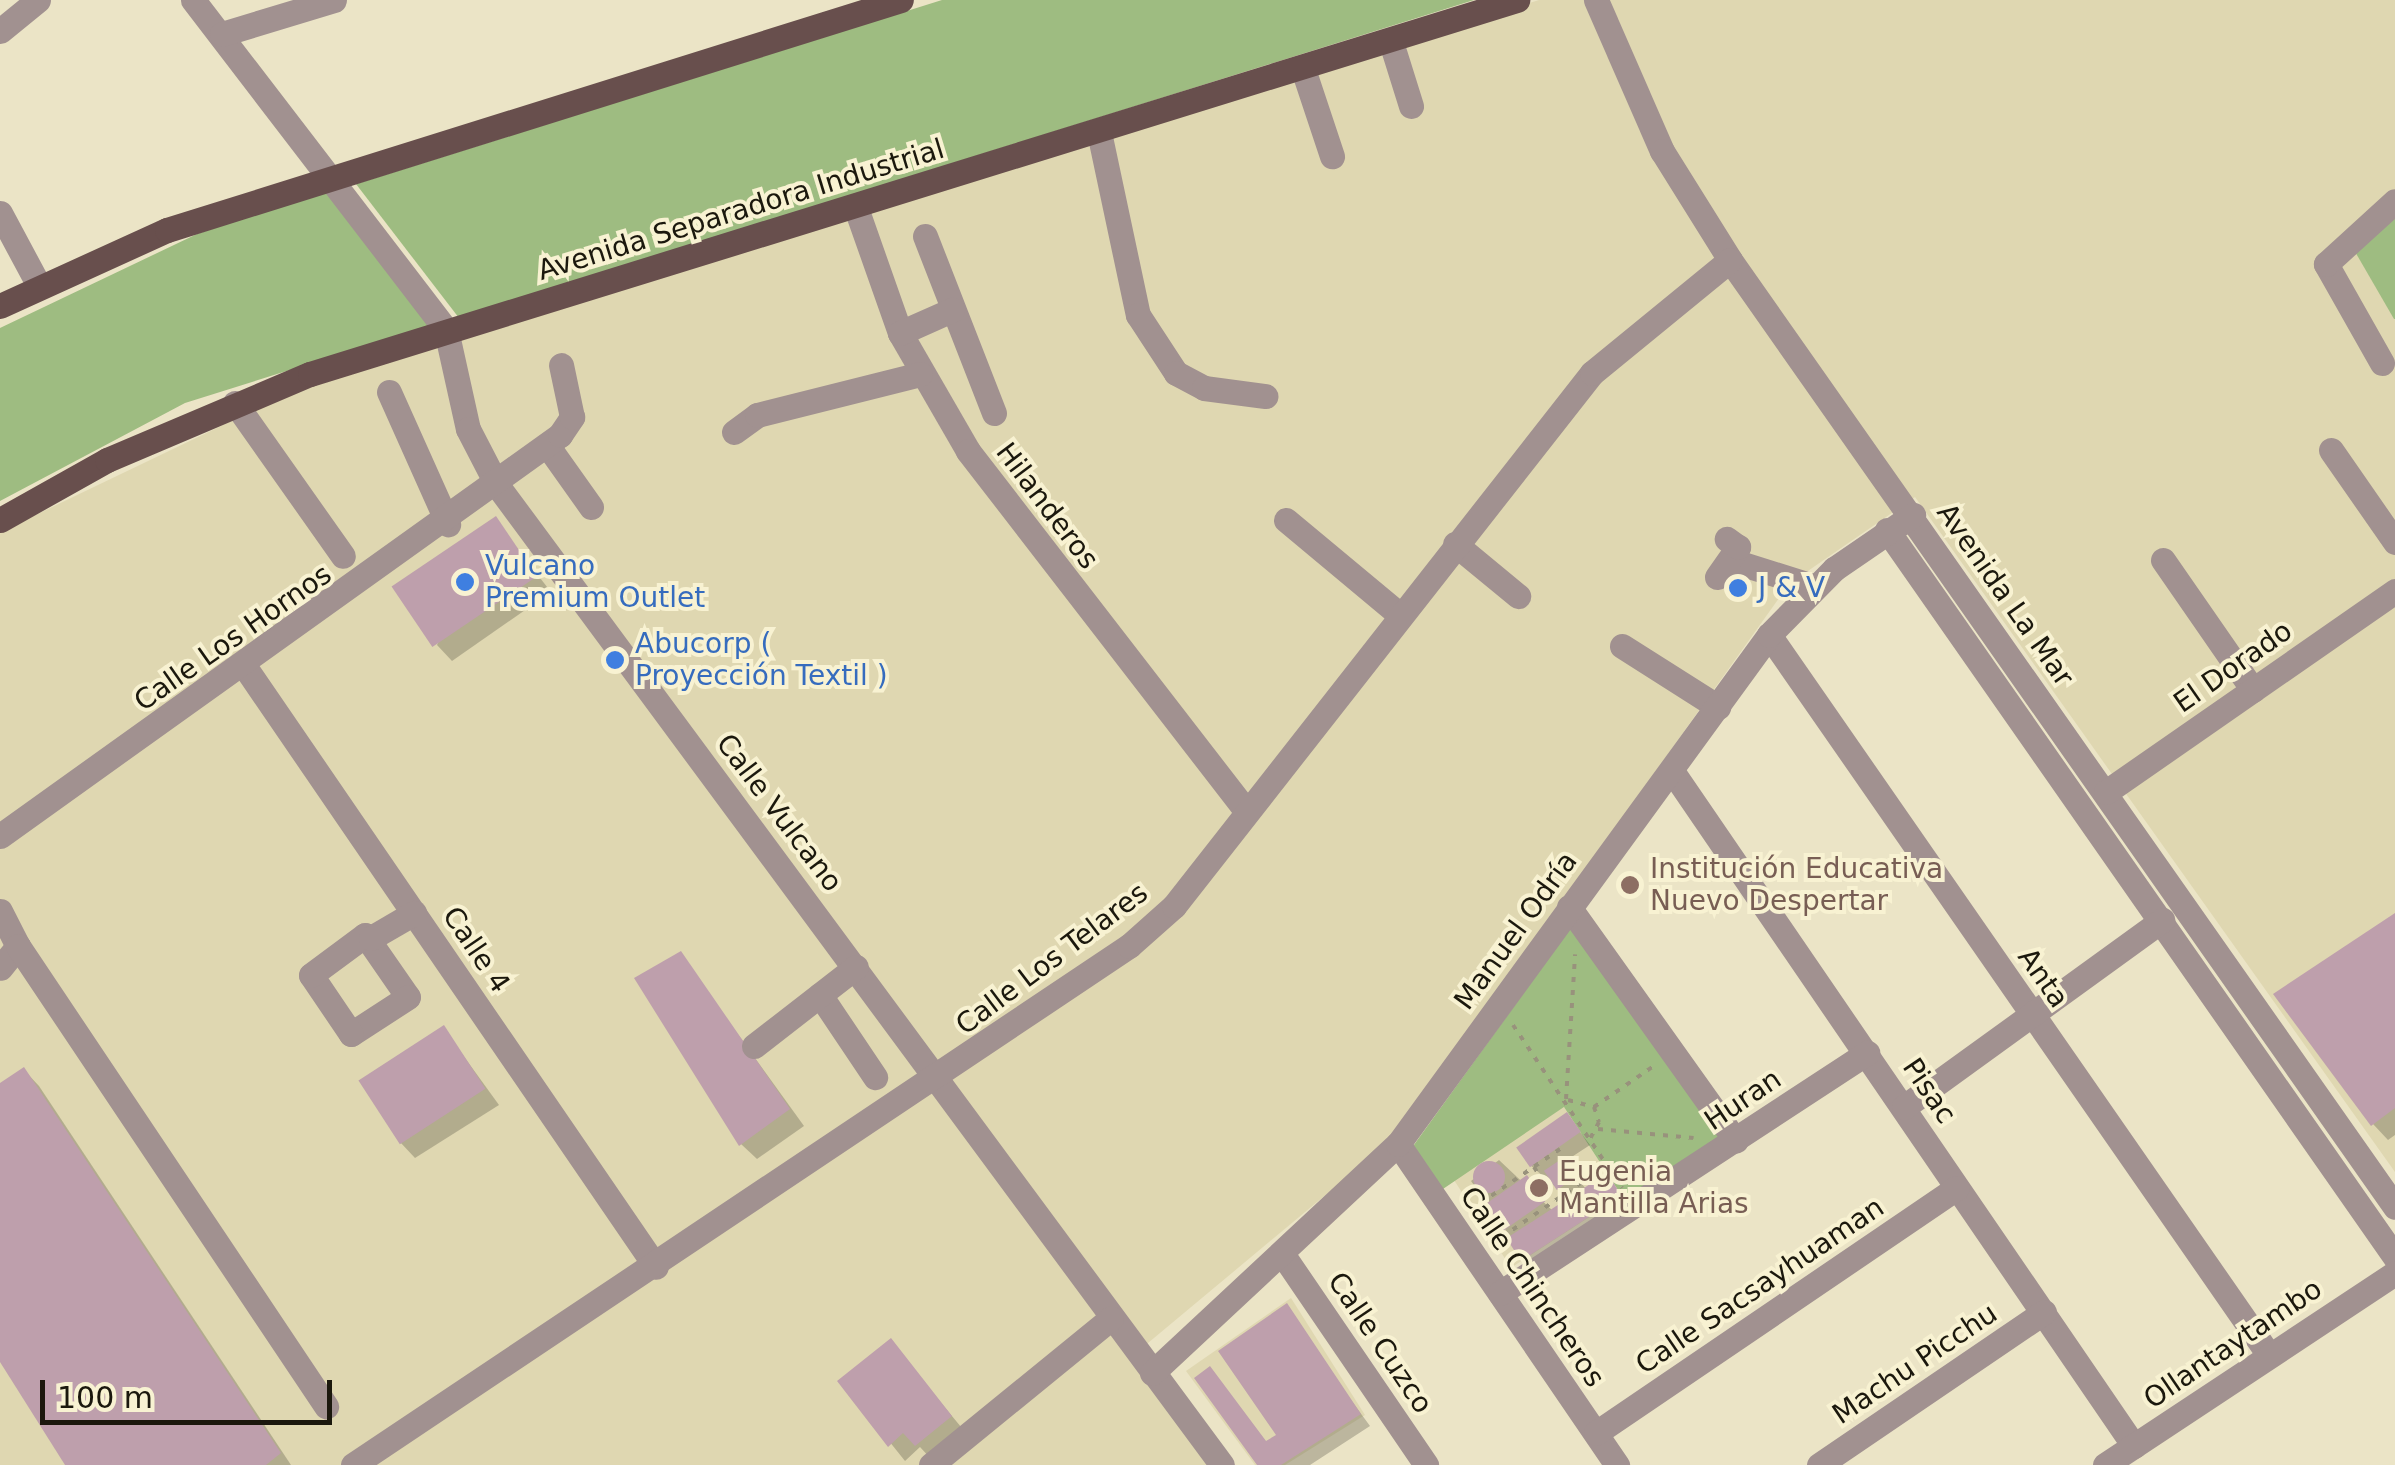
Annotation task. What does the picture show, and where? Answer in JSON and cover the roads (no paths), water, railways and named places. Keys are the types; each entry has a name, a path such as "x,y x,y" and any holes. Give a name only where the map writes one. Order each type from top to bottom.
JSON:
{"main road":[{"path":"0,306 38,284 331,176 901,0"},
{"name":"Avenida Separadora Industrial","path":"0,520 235,403 446,330 856,208 1517,0"}],"street":[{"path":"0,31 38,0"},
{"name":"Calle Vulcano","path":"193,0 446,330 468,429 497,485 1222,1465"},
{"path":"222,34 334,0"},
{"name":"Avenida La Mar","path":"1596,0 1662,152 1730,260 1913,515 2395,1208"},
{"path":"1391,42 1411,106"},
{"path":"1303,69 1332,156"},
{"path":"1099,132 1138,315 1176,372 1204,388 1265,396"},
{"path":"2382,362 2326,264 2395,201"},
{"name":"Hilanderos","path":"856,208 900,333 920,374 1048,558 1245,810"},
{"path":"0,213 38,284"},
{"path":"925,236 994,414"},
{"name":"Calle Los Telares","path":"353,1465 939,1079 1129,946 1174,906 1245,810 1592,373 1730,260"},
{"path":"900,333 952,310"},
{"path":"561,364 572,417 547,446 591,508"},
{"path":"734,432 756,415 920,374"},
{"path":"388,392 448,524"},
{"path":"235,403 343,556"},
{"name":"Calle Los Hornos","path":"0,836 448,524 547,446"},
{"path":"2331,450 2386,508 2395,542"},
{"name":"Manuel Odría","path":"1152,1373 1398,1144 1769,635 1813,586 1913,515"},
{"path":"1286,520 1399,614"},
{"path":"1887,530 2395,1257"},
{"path":"1455,544 1518,596"},
{"path":"1726,559 1813,586"},
{"path":"2163,560 2252,690"},
{"name":"El Dorado","path":"2106,792 2395,590"},
{"name":"Anta","path":"1769,635 2269,1355"},
{"path":"1622,646 1718,706"},
{"name":"Calle 4","path":"245,667 656,1267"},
{"name":"Pisac","path":"1672,771 2134,1446"},
{"path":"1569,908 1725,1141"},
{"path":"0,912 18,946 326,1406"},
{"path":"371,938 414,913"},
{"path":"1904,1107 2162,920"},
{"path":"0,968 18,946"},
{"path":"754,1046 856,967"},
{"path":"820,995 875,1078"},
{"name":"Huran","path":"1500,1293 1725,1141 1868,1053"},
{"name":"Calle Chincheros","path":"1398,1144 1617,1465"},
{"path":"2373,1176 2395,1161"},
{"name":"Calle Sacsayhuaman","path":"1596,1434 1957,1188"},
{"name":"Calle Cuzco","path":"1283,1255 1426,1465"},
{"name":"Ollantaytambo","path":"2105,1465 2395,1273"},
{"name":"Machu Picchu","path":"1818,1465 2044,1312"},
{"path":"931,1465 1111,1318"}],"place":[{"name":"Vulcano Premium Outlet","path":"465,582"},
{"name":"J & V","path":"1738,588"},
{"name":"Abucorp ( Proyección Textil )","path":"615,660"},
{"name":"Institución Educativa Nuevo Despertar","path":"1630,885"},
{"name":"Eugenia Mantilla Arias","path":"1539,1188"}]}
